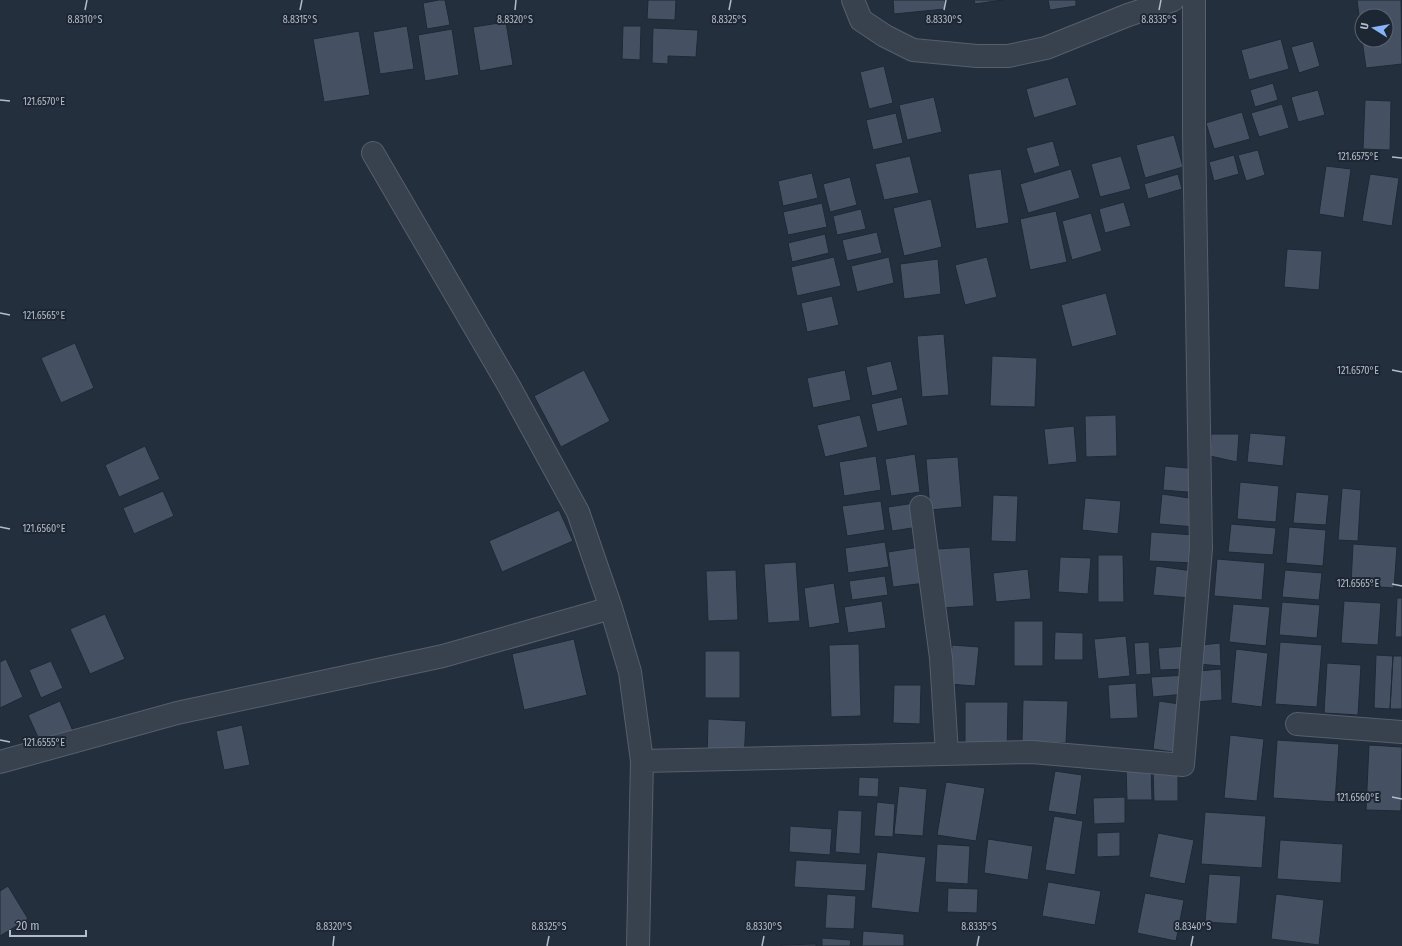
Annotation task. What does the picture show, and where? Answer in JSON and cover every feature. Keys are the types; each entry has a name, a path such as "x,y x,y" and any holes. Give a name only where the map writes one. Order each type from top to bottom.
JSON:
{"street":[{"path":"853,0 861,20 885,36 913,50 977,56 1008,56 1046,48 1128,15 1172,0"},
{"path":"642,761 1032,752 1183,765 1201,548 1194,139 1194,0"},
{"path":"373,153 509,386 578,512 611,608 630,672 642,761 638,946"},
{"path":"921,507 941,658 947,754"},
{"path":"0,762 177,713 443,656 611,608"},
{"path":"1296,724 1402,732"}],"building":[{"path":"445,0 450,25 427,29 423,3"},
{"path":"648,0 676,0 675,20 647,19"},
{"path":"893,0 945,0 945,9 894,14"},
{"path":"974,0 1003,0 975,4"},
{"path":"1048,0 1076,0 1076,6 1050,10"},
{"path":"1357,0 1401,0 1402,64 1366,68 1363,48 1394,48 1394,8 1358,8"},
{"path":"506,22 513,65 480,71 473,27"},
{"path":"407,26 414,69 380,74 373,32"},
{"path":"623,26 641,26 640,60 622,59"},
{"path":"653,28 698,30 696,57 668,56 668,64 652,63"},
{"path":"452,29 459,75 425,81 418,35"},
{"path":"359,31 370,95 324,102 313,39"},
{"path":"1281,39 1289,69 1249,80 1241,50"},
{"path":"1313,41 1320,66 1299,73 1291,47"},
{"path":"884,66 893,103 869,109 860,72"},
{"path":"1068,77 1077,105 1034,118 1026,89"},
{"path":"1273,83 1278,100 1255,107 1250,90"},
{"path":"1318,90 1325,115 1298,122 1291,97"},
{"path":"934,97 942,132 907,140 899,105"},
{"path":"1365,100 1391,101 1390,150 1363,149"},
{"path":"1282,104 1289,128 1259,137 1251,113"},
{"path":"1242,112 1250,139 1214,149 1206,123"},
{"path":"896,113 903,143 873,150 866,120"},
{"path":"1174,135 1183,167 1145,178 1136,145"},
{"path":"1053,141 1060,166 1034,174 1026,148"},
{"path":"1258,150 1265,175 1246,181 1238,155"},
{"path":"1234,155 1239,174 1214,181 1209,162"},
{"path":"910,156 919,193 884,200 875,164"},
{"path":"1121,156 1131,189 1100,197 1091,164"},
{"path":"1326,166 1351,169 1344,218 1319,214"},
{"path":"1001,169 1009,223 976,229 968,174"},
{"path":"1071,169 1080,198 1028,213 1020,184"},
{"path":"812,173 818,198 783,206 778,181"},
{"path":"1178,174 1182,189 1148,199 1144,184"},
{"path":"1370,174 1399,178 1392,226 1362,221"},
{"path":"850,177 857,205 830,212 823,184"},
{"path":"931,199 942,247 904,256 893,208"},
{"path":"1124,202 1131,226 1105,233 1099,209"},
{"path":"822,203 827,227 788,235 783,212"},
{"path":"861,209 866,229 837,235 833,216"},
{"path":"1056,211 1067,262 1030,270 1020,219"},
{"path":"1091,213 1102,251 1072,260 1062,221"},
{"path":"877,232 882,253 847,261 842,240"},
{"path":"825,234 829,253 792,262 788,243"},
{"path":"1287,249 1322,251 1319,290 1284,287"},
{"path":"834,257 841,286 797,296 791,267"},
{"path":"889,257 894,283 857,292 851,266"},
{"path":"987,257 997,297 965,305 955,265"},
{"path":"938,259 941,294 904,299 900,264"},
{"path":"1106,293 1117,335 1072,347 1061,305"},
{"path":"832,296 839,325 807,332 801,303"},
{"path":"944,334 949,395 922,397 917,336"},
{"path":"75,343 94,388 61,403 41,358"},
{"path":"992,356 1037,358 1035,407 990,406"},
{"path":"891,361 898,390 872,396 866,367"},
{"path":"584,370 610,421 561,447 534,396"},
{"path":"845,370 851,400 813,408 807,378"},
{"path":"902,397 908,425 877,432 871,404"},
{"path":"860,415 868,447 825,457 817,425"},
{"path":"1116,415 1117,456 1086,457 1085,416"},
{"path":"1074,426 1077,462 1048,465 1044,429"},
{"path":"1250,433 1286,436 1283,466 1247,462"},
{"path":"1211,434 1239,434 1237,462 1210,456"},
{"path":"145,446 160,479 119,497 105,465"},
{"path":"915,454 920,492 891,496 885,459"},
{"path":"876,456 881,490 844,496 839,462"},
{"path":"958,457 962,507 930,510 926,459"},
{"path":"1165,466 1199,469 1199,493 1163,490"},
{"path":"1240,482 1279,486 1276,522 1237,519"},
{"path":"1342,488 1361,490 1358,541 1338,540"},
{"path":"163,491 174,516 134,534 123,508"},
{"path":"1296,492 1329,495 1326,525 1293,523"},
{"path":"1162,494 1196,499 1195,527 1159,524"},
{"path":"993,495 1018,496 1016,542 991,541"},
{"path":"1085,498 1121,501 1118,534 1082,530"},
{"path":"881,501 885,530 847,536 842,506"},
{"path":"915,503 919,527 892,531 888,507"},
{"path":"559,510 573,541 502,572 489,541"},
{"path":"1231,524 1276,528 1273,555 1228,552"},
{"path":"1289,527 1326,530 1323,566 1286,563"},
{"path":"1151,532 1194,535 1195,563 1149,561"},
{"path":"885,542 889,567 848,573 845,548"},
{"path":"1353,544 1397,547 1394,588 1351,585"},
{"path":"920,547 925,583 893,587 888,552"},
{"path":"970,547 974,606 941,608 937,549"},
{"path":"1098,555 1123,555 1124,602 1098,602"},
{"path":"1060,557 1091,558 1088,594 1058,592"},
{"path":"1217,559 1265,563 1262,600 1214,596"},
{"path":"796,562 800,621 768,623 764,564"},
{"path":"1156,566 1193,571 1190,598 1153,595"},
{"path":"1028,569 1031,599 996,602 993,573"},
{"path":"736,570 738,620 708,621 706,571"},
{"path":"1285,570 1322,573 1319,600 1282,597"},
{"path":"885,576 888,595 852,600 849,581"},
{"path":"834,583 840,623 809,628 804,588"},
{"path":"1397,598 1402,598 1402,637 1395,637"},
{"path":"882,601 886,628 848,633 844,607"},
{"path":"1344,601 1381,603 1378,645 1341,643"},
{"path":"1282,602 1320,605 1317,638 1279,635"},
{"path":"1233,604 1270,607 1266,646 1229,642"},
{"path":"105,614 125,659 90,674 70,629"},
{"path":"1014,621 1043,621 1043,666 1014,666"},
{"path":"1055,632 1083,633 1083,660 1054,660"},
{"path":"1126,636 1130,676 1098,679 1094,639"},
{"path":"574,639 587,695 524,710 512,654"},
{"path":"1149,642 1151,674 1136,675 1134,643"},
{"path":"1280,642 1322,645 1317,707 1275,704"},
{"path":"1220,643 1221,666 1198,664 1201,645"},
{"path":"859,644 861,716 831,717 829,645"},
{"path":"952,645 979,647 975,686 949,684"},
{"path":"1187,646 1188,669 1160,670 1158,648"},
{"path":"1236,649 1268,653 1262,707 1231,703"},
{"path":"705,651 740,651 740,698 705,698"},
{"path":"1376,655 1393,656 1390,709 1374,708"},
{"path":"1393,656 1402,656 1402,709 1390,709"},
{"path":"6,659 23,697 0,708 0,662"},
{"path":"51,661 63,688 41,698 29,670"},
{"path":"1327,663 1361,665 1358,715 1324,713"},
{"path":"1221,669 1222,700 1195,702 1199,671"},
{"path":"1187,675 1185,694 1153,697 1151,677"},
{"path":"1136,683 1138,718 1110,719 1108,685"},
{"path":"894,685 921,685 920,724 893,723"},
{"path":"1023,700 1068,701 1066,743 1022,741"},
{"path":"60,701 73,731 41,744 28,715"},
{"path":"1159,701 1186,705 1179,753 1153,749"},
{"path":"965,702 1008,702 1007,752 965,752"},
{"path":"708,719 746,721 744,760 707,758"},
{"path":"242,725 250,765 224,770 216,731"},
{"path":"1230,735 1264,739 1257,801 1224,798"},
{"path":"1277,740 1339,744 1335,802 1273,798"},
{"path":"1369,745 1402,747 1401,811 1366,810"},
{"path":"1151,765 1152,800 1127,800 1126,766"},
{"path":"1178,766 1178,801 1154,801 1153,767"},
{"path":"1055,771 1082,775 1076,815 1048,811"},
{"path":"859,777 879,778 878,797 858,796"},
{"path":"946,782 985,788 976,841 937,835"},
{"path":"899,786 927,789 923,836 894,834"},
{"path":"1125,797 1125,823 1094,824 1093,798"},
{"path":"877,802 895,804 893,837 874,836"},
{"path":"838,810 862,811 860,854 835,852"},
{"path":"1205,812 1266,816 1262,868 1201,864"},
{"path":"1054,816 1083,821 1075,875 1045,870"},
{"path":"790,826 832,829 830,855 789,852"},
{"path":"1120,832 1120,856 1097,857 1097,833"},
{"path":"1158,833 1194,840 1185,884 1149,877"},
{"path":"988,839 1033,846 1028,880 984,873"},
{"path":"1280,840 1343,844 1341,883 1277,879"},
{"path":"937,844 970,846 968,884 935,882"},
{"path":"877,852 926,857 919,913 871,908"},
{"path":"796,860 867,864 865,891 794,887"},
{"path":"1209,874 1241,876 1237,924 1205,922"},
{"path":"1048,882 1101,891 1095,925 1042,916"},
{"path":"8,886 28,919 0,936 0,891"},
{"path":"948,888 978,889 977,913 947,912"},
{"path":"1145,893 1184,900 1176,941 1137,933"},
{"path":"827,894 856,896 854,929 825,928"},
{"path":"1276,894 1324,900 1319,945 1271,939"},
{"path":"863,931 904,934 904,946 862,946"},
{"path":"822,938 851,940 850,946 822,946"},
{"path":"816,944 816,946 781,946 781,945"}]}
